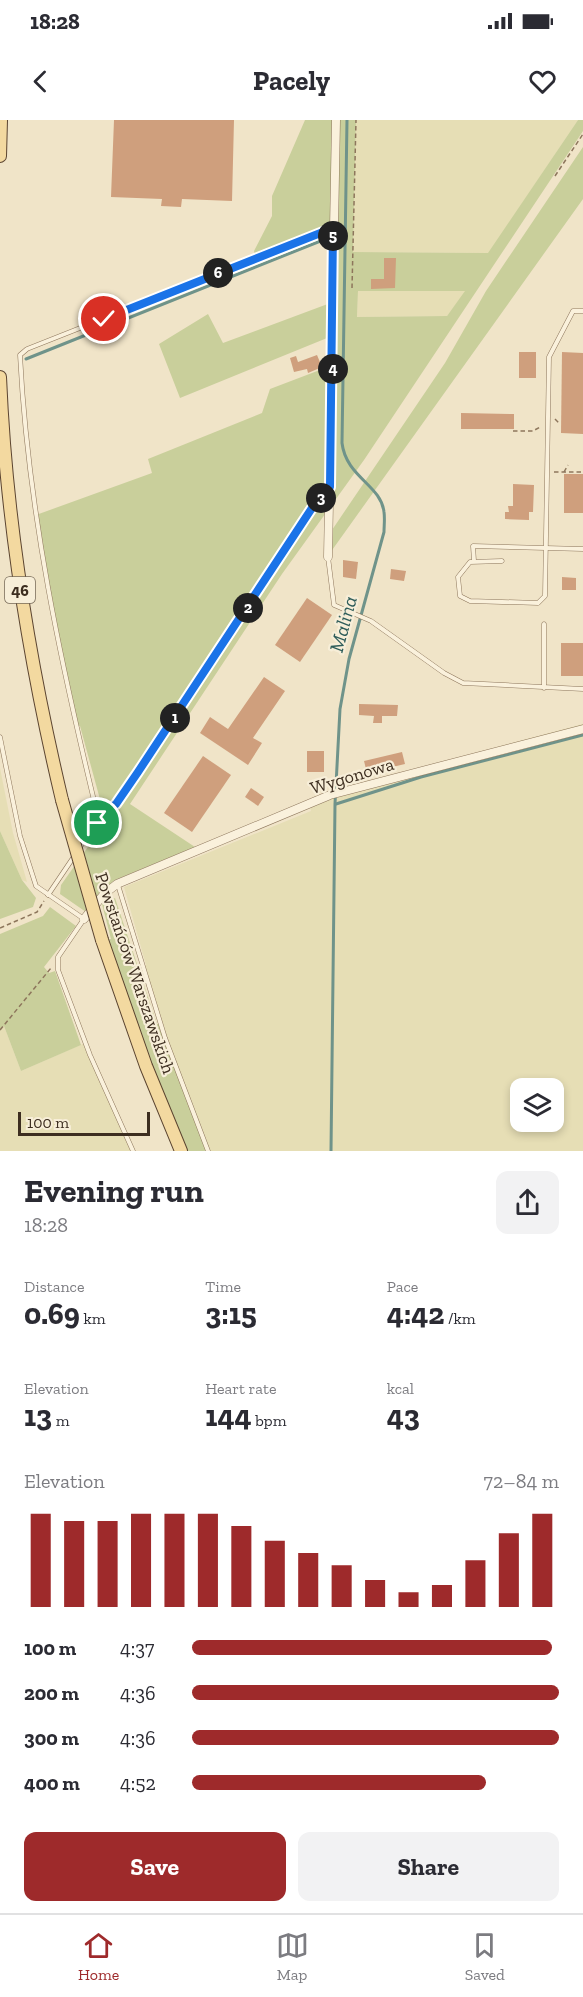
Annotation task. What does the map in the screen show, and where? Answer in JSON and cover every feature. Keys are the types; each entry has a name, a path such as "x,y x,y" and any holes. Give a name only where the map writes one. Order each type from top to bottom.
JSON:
{"main road":[{"path":"0,156 1,120"},
{"name":"Powstańców Warszawskich","path":"0,377 17,569 39,699 62,800 102,940 146,1066 181,1151"}],"street":[{"path":"328,556 336,120"},
{"name":"Wygonowa","path":"84,919 104,894 117,884 330,795 583,729"}],"lane":[{"path":"48,895 98,817 70,704 38,534 28,458 20,355 27,349 333,228"},
{"path":"502,561 474,561 461,572 457,583 460,596 464,599 537,603 545,596 549,357 573,311 583,311"},
{"path":"474,561 473,546 583,549"},
{"path":"328,556 334,604 353,615 371,621 444,673 463,683 583,689"},
{"path":"544,624 544,688"},
{"path":"0,736 20,836 36,886 84,919 56,963 90,1055 133,1151"},
{"path":"117,884 165,1038 208,1151"}],"path":[{"path":"352,288 356,120"},
{"path":"555,176 583,134"},
{"path":"513,431 533,431 542,425"},
{"path":"564,472 568,465"},
{"path":"553,472 583,472"},
{"path":"98,817 116,804 217,656 312,508 330,487"},
{"path":"0,928 37,912 48,895"},
{"path":"0,1030 40,979 56,963"}],"shaded area":[{"path":"356,120 578,120 489,253 353,252"},
{"path":"358,290 466,291 447,316 357,317"},
{"path":"583,724 583,1151 208,1151 165,1038 143,966 146,965 124,887 311,811 308,801 318,795"},
{"path":"0,768 13,833 27,882 22,880 0,831"},
{"path":"4,1026 21,1071 85,1043 133,1151 0,1151 0,1031"}],"green space":[{"path":"305,120 356,120 353,252 488,253 578,120 583,120 583,131 364,460 282,574 130,804 195,847 115,880 99,893 86,912 60,894 61,885 102,827 104,814 80,726 76,726 36,515 152,473 148,459 262,413 270,389 333,365 332,336 180,398 159,344 208,314 223,343 333,302 333,228 256,258 254,251 272,216 272,196","holes":["358,291 465,291 447,316 357,317"]},
{"path":"583,147 583,199 330,553 332,530 445,363 486,291"},
{"path":"0,831 22,880 36,898 33,907 0,919"},
{"path":"115,898 157,1024 161,1024 208,1151 181,1151 102,940 111,939 102,904"},
{"path":"50,907 76,926 44,967 49,973 55,971 81,1045 21,1071 4,1026 0,1031 0,934 43,916"}],"building":[{"path":"114,120 234,120 232,201 182,199 181,207 161,206 162,199 111,197"},
{"path":"384,258 396,258 395,288 371,289 371,279 384,279"},
{"path":"519,352 536,352 536,378 519,378"},
{"path":"562,352 583,353 583,434 561,433"},
{"path":"317,355 322,367 308,373 307,369 294,372 290,358 296,356 298,362"},
{"path":"461,413 514,414 514,429 461,429"},
{"path":"564,474 583,474 583,513 564,513"},
{"path":"513,484 534,485 533,512 529,512 529,520 505,519 505,512 509,512 508,506 513,506"},
{"path":"343,560 358,562 356,579 343,577"},
{"path":"391,569 406,571 404,581 390,579"},
{"path":"562,577 576,578 576,590 562,590"},
{"path":"307,598 332,615 300,662 275,645"},
{"path":"561,643 583,643 583,676 561,676"},
{"path":"264,677 285,691 253,738 262,743 248,765 200,733 210,717 228,729"},
{"path":"359,704 398,705 397,716 382,716 382,723 373,723 374,716 359,715"},
{"path":"307,751 324,751 324,772 307,772"},
{"path":"402,752 405,764 367,773 364,761"},
{"path":"203,756 231,775 192,832 164,813"},
{"path":"251,788 264,797 258,806 245,797"}],"waterway":[{"name":"Malina","path":"331,1151 335,804 340,709 349,659 384,532 384,512 381,503 377,495 350,464 342,443 347,120"},
{"path":"26,359 328,238"},
{"path":"336,804 421,777 583,735"}],"route":[{"path":"97,823 98,817 116,804 217,656 312,508 330,487 333,228 104,319"}]}
